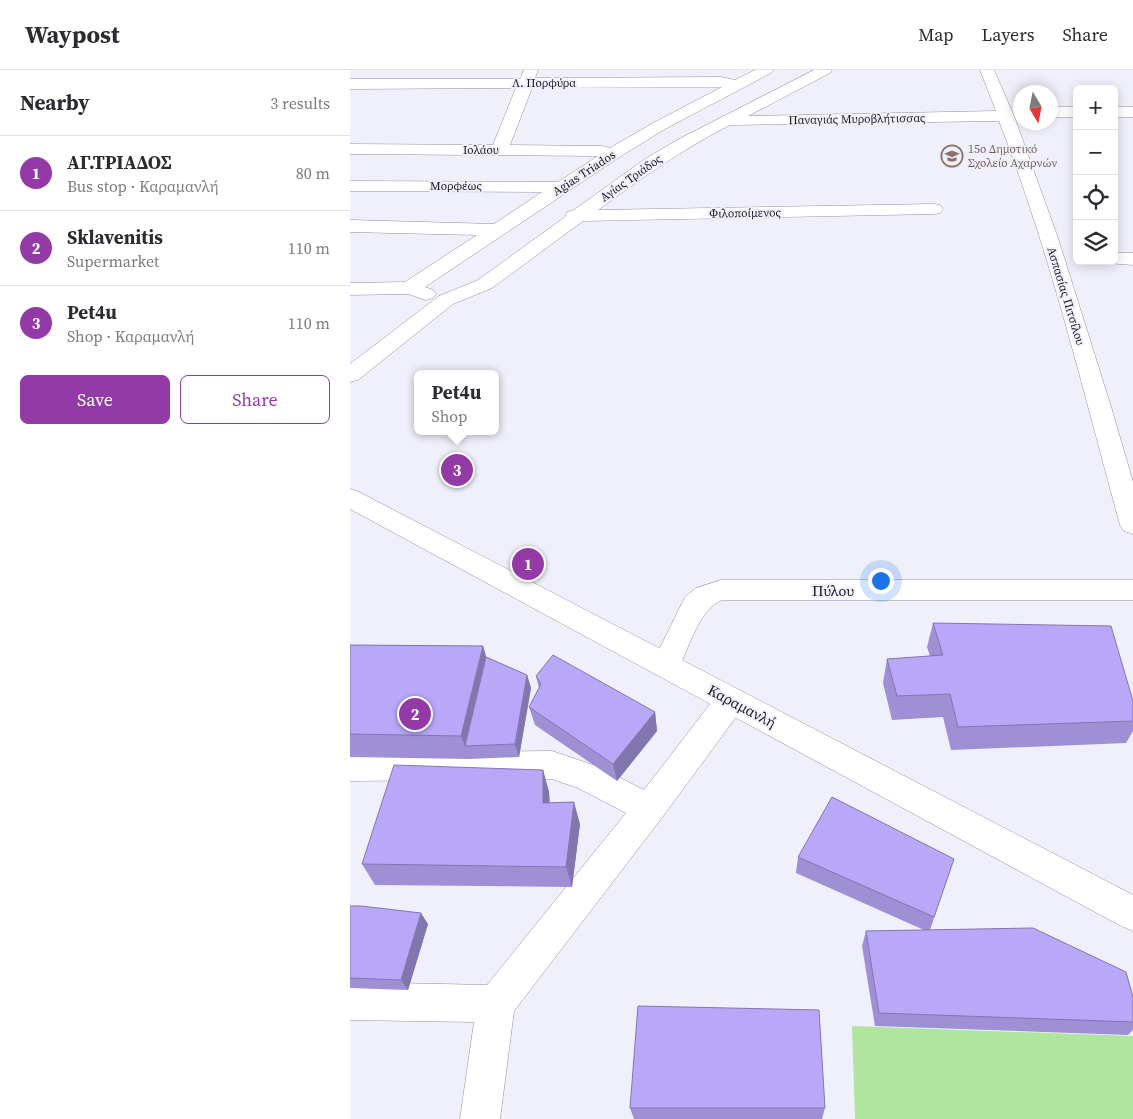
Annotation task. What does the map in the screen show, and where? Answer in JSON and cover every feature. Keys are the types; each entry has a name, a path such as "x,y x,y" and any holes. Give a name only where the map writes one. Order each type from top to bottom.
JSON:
{"street":[{"name":"Agias Triados","path":"410,288 612,154 659,126 766,70"},
{"name":"Αγίας Τριάδος","path":"446,300 485,284 651,163 687,141 716,119 804,70"},
{"name":"Αγίας Τριάδος","path":"557,211 661,140 716,119 825,70"},
{"name":"Ασπασίας Πιτσίλου","path":"987,70 1010,113 1056,260 1133,526"},
{"name":"Λ. Πορφύρα","path":"350,84 528,77 721,82 738,85"},
{"path":"499,151 528,77"},
{"path":"1058,112 1073,112"},
{"path":"1118,112 1133,112"},
{"name":"Παναγιάς Μυροβλήτισσας","path":"716,119 1010,113"},
{"name":"Ιολάου","path":"350,149 602,151 612,154"},
{"name":"Μορφέως","path":"350,186 563,187"},
{"name":"Φιλοποίμενος","path":"557,211 577,217 934,209"},
{"path":"350,226 498,230"},
{"path":"1118,259 1133,259"},
{"path":"1056,260 1073,260"},
{"name":"Αγίας Τριάδος","path":"350,374 446,300 465,275"},
{"path":"350,288 410,288 446,300"},
{"name":"Καραμανλή","path":"350,498 1133,914"},
{"name":"Πύλου","path":"666,666 695,604 706,595 721,590 1133,590"},
{"path":"480,1119 496,1004 650,809 731,700"},
{"path":"350,767 552,765 588,777 650,809"},
{"path":"350,1002 496,1004"}],"green space":[{"path":"852,1026 1133,1036 1133,1119 855,1119"}],"building":[{"path":"933,623 1111,626 1133,701 1133,721 958,727 950,694 897,696 887,659 943,655"},
{"path":"350,645 483,646 461,736 350,734"},
{"path":"553,655 655,712 613,764 529,707 541,684 536,676"},
{"path":"486,657 527,675 515,744 465,746"},
{"path":"394,765 543,770 543,803 574,802 566,867 362,864"},
{"path":"832,797 954,859 934,917 798,857"},
{"path":"350,906 421,913 401,980 350,978"},
{"path":"1033,928 1126,972 1133,997 1133,1022 879,1013 866,931"},
{"path":"638,1006 819,1010 825,1108 630,1108"}],"place":[{"name":"15ο Δημοτικό Σχολείο Αχαρνών","path":"952,156"},
{"name":"Pet4u","path":"457,470"},
{"name":"ΑΓ.ΤΡΙΑΔΟΣ","path":"528,564"},
{"name":"Sklavenitis","path":"415,714"}]}
